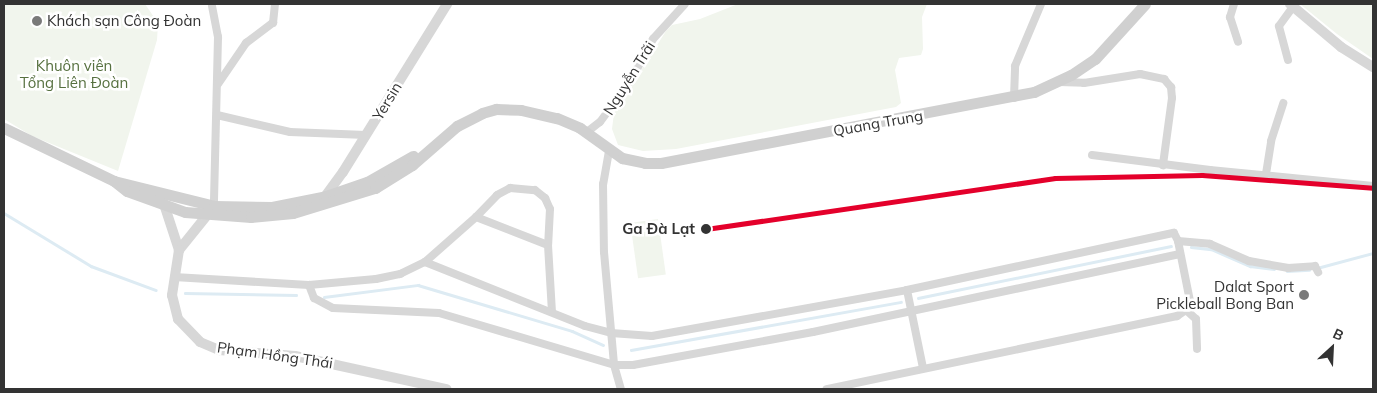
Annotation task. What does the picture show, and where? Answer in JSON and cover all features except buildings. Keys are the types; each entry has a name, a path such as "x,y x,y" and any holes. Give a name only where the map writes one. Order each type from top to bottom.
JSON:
{"main road":[{"name":"Quang Trung","path":"587,132 609,151 636,162 661,163 1014,98 1059,82 1105,50 1145,4"},
{"path":"326,196 367,182 428,148 468,120 496,109 545,114 587,132"},
{"name":"Yersin","path":"4,128 114,181 211,211 272,207 326,196"},
{"path":"307,210 375,188 412,165 428,148"},
{"name":"Yersin","path":"114,181 127,191 165,207 251,217 307,210"}],"street":[{"path":"218,84 246,43 273,23 275,4"},
{"name":"Yersin","path":"307,210 326,196 366,135 446,4"},
{"name":"Nguyễn Trãi","path":"587,132 600,122 631,80 653,39 685,4"},
{"path":"1014,98 1015,66 1042,4"},
{"path":"1234,4 1230,16 1238,42"},
{"path":"1288,60 1279,26 1291,5 1341,46 1373,68"},
{"path":"211,211 218,84 217,22 212,6"},
{"path":"1059,82 1084,83 1140,74 1164,79 1171,87 1172,98 1163,165"},
{"path":"1266,174 1283,103"},
{"path":"217,115 290,132 366,135"},
{"path":"609,151 603,184 602,225 614,365 621,389"},
{"path":"1092,155 1163,165 1373,186"},
{"path":"174,277 309,285 384,278 400,274 425,262 476,217 497,195 510,188 535,190 545,198 550,209 548,245 552,312"},
{"path":"161,195 179,250"},
{"name":"Phạm Hồng Thái","path":"211,211 179,250 174,277 173,308 178,319 200,342 218,350 295,356 446,389"},
{"path":"476,217 548,245"},
{"path":"425,262 611,333 652,336 907,290 1174,233 1178,240 1190,301 1186,310 1177,316 827,389"},
{"path":"1178,240 1210,244 1249,261 1288,268 1317,270"},
{"path":"309,285 314,298 333,308 439,313 614,365 633,365 786,338 910,310 1180,254"},
{"path":"907,290 923,368"},
{"path":"1186,310 1196,319 1197,349"}],"green space":[{"name":"Khuôn viên Tổng Liên Đoàn","path":"4,4 145,4 158,23 157,40 118,171 32,136 4,119"},
{"path":"738,4 927,4 922,17 923,49 921,55 899,58 895,70 901,103 896,107 676,149 643,151 618,145 612,129 614,113 666,31 672,25 700,19"},
{"path":"1300,4 1373,4 1373,59 1337,34"},
{"path":"658,219 666,274 638,278 630,223"}],"waterway":[{"path":"4,213 91,266 156,290"},
{"path":"918,298 1171,246"},
{"path":"1191,247 1211,249 1250,266 1274,269"},
{"path":"1317,268 1373,253"},
{"path":"1287,271 1309,270"},
{"path":"324,297 418,285 572,331 603,345"},
{"path":"185,293 296,295"},
{"path":"631,350 901,302"}],"transit line":[{"path":"706,229 1055,178 1202,175 1373,188"}],"place":[{"name":"Khách sạn Công Đoàn","path":"37,21"},
{"name":"Ga Đà Lạt","path":"706,229"},
{"name":"Dalat Sport Pickleball Bong Ban","path":"1304,295"}]}
